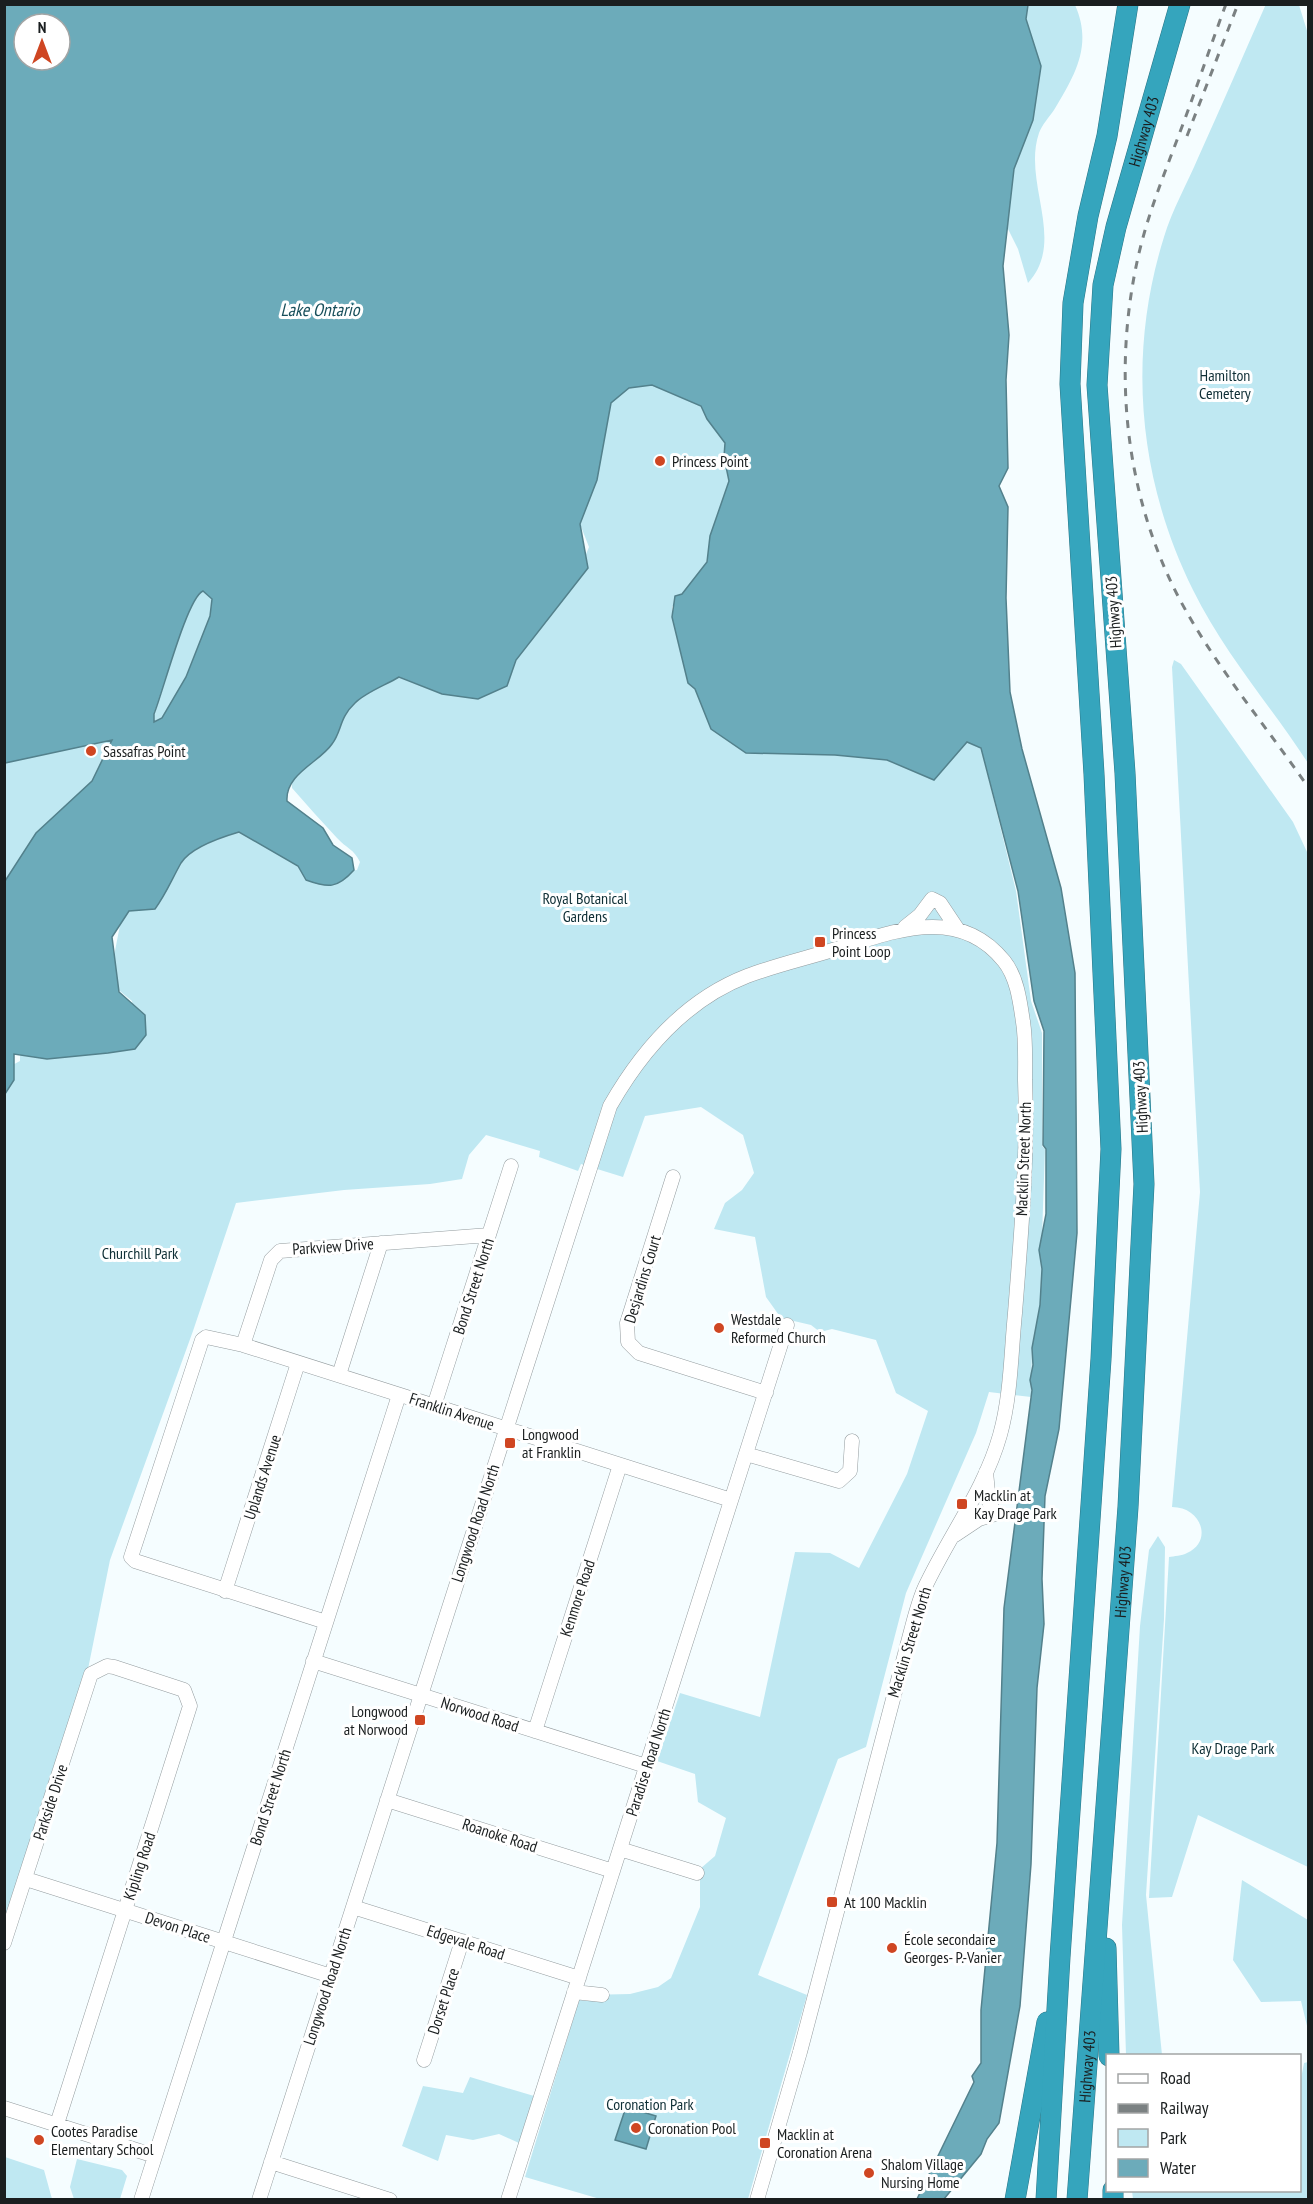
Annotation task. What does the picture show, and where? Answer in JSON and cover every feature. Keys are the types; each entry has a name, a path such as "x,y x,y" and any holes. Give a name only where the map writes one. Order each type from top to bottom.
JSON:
{"highway":[{"name":"Highway 403","path":"1047,2199 1111,1149 1094,774 1070,384 1073,303 1088,216 1107,136 1128,4"},
{"name":"Highway 403","path":"1077,2199 1128,1507 1144,1184 1125,773 1097,385 1103,285 1116,227 1180,4"},
{"path":"1103,1855 1109,2054"},
{"path":"1015,2199 1060,1957"}],"street":[{"path":"900,930 920,915 932,899 940,903 960,931"},
{"name":"Longwood Road North","path":"259,2199 610,1106 642,1055 676,1020 730,983 762,970 900,930 938,926 960,931"},
{"name":"Macklin Street North","path":"757,2199 800,2052 924,1588 986,1470 1000,1435 1007,1397 1027,1123 1024,1023 1016,983 1003,961 981,942 960,931"},
{"name":"Bond Street North","path":"434,1406 511,1166"},
{"name":"Desjardins Court","path":"673,1177 627,1323 628,1342 639,1353 766,1393"},
{"name":"Parkview Drive","path":"243,1345 271,1260 276,1253 285,1250 489,1235"},
{"path":"339,1376 381,1243"},
{"name":"Paradise Road North","path":"508,2199 787,1325"},
{"name":"Franklin Avenue","path":"225,1591 135,1561 131,1557 202,1340 206,1337 243,1345 731,1500"},
{"name":"Uplands Avenue","path":"225,1591 298,1363"},
{"name":"Bond Street North","path":"141,2199 399,1395"},
{"path":"746,1454 839,1481 850,1471 852,1441"},
{"name":"Kenmore Road","path":"535,1731 620,1465"},
{"path":"950,1540 963,1528 995,1514 989,1502 986,1470"},
{"path":"225,1591 326,1622"},
{"name":"Norwood Road","path":"313,1661 646,1766"},
{"name":"Kipling Road","path":"57,2124 190,1706 184,1690 114,1667 103,1668"},
{"name":"Parkside Drive","path":"4,1943 91,1674 103,1668"},
{"name":"Roanoke Road","path":"387,1800 613,1871"},
{"path":"620,1849 697,1873"},
{"name":"Devon Place","path":"26,1879 331,1976"},
{"name":"Edgevale Road","path":"353,1907 462,1941 602,1995"},
{"name":"Dorset Place","path":"424,2060 462,1941"},
{"path":"4,2108 155,2156"},
{"path":"271,2162 390,2199"}],"green space":[{"name":"Hamilton Cemetery","path":"1266,4 1299,5 1308,34 1308,763 1233,657 1193,590 1174,548 1160,505 1150,461 1144,416 1142,371 1145,326 1152,281 1164,237 1175,207"},
{"path":"1025,5 1075,5 1082,33 1082,47 1075,72 1039,133 1035,152 1044,248 1039,266 1028,283 1018,249 1006,225"},
{"name":"Royal Botanical Gardens","path":"652,385 702,406 707,418 725,443 724,457 729,481 710,536 707,562 672,607 672,617 688,683 695,689 711,729 835,755 887,760 934,780 967,742 981,748 1016,891 1031,1001 1042,1033 1042,1146 1045,1149 1042,1236 1039,1251 1042,1269 1040,1305 1032,1348 1031,1397 989,1392 976,1433 906,1593 866,1747 838,1759 758,1975 807,1995 748,2199 600,2199 525,2177 579,2000 587,2001 587,1995 630,1994 658,1987 671,1978 700,1907 700,1869 715,1856 726,1818 698,1802 695,1774 657,1761 680,1693 760,1717 795,1552 830,1553 859,1568 907,1474 928,1411 896,1393 876,1340 832,1329 820,1332 811,1325 781,1318 766,1297 755,1237 714,1229 725,1203 742,1190 754,1173 743,1135 701,1107 645,1116 623,1177 581,1164 578,1171 539,1157 540,1151 486,1135 469,1155 462,1179 236,1203 193,1331 110,1560 87,1674 5,1922 5,1069 20,1061 20,1046 135,1023 132,1001 115,987 114,956 121,920 130,902 186,856 231,828 331,874 357,870 360,862 355,854 337,838 292,788 292,782 354,691 577,576 589,547 580,524 597,480 611,403 629,388"},
{"path":"203,591 212,599 210,616 186,677 162,718 154,722 154,714 183,628 190,610"},
{"name":"Kay Drage Park","path":"1174,660 1181,664 1293,822 1308,854 1308,1867 1198,1815 1172,1897 1149,1898 1169,1557 1185,1554 1195,1548 1202,1534 1197,1519 1191,1513 1172,1507 1200,1192 1172,667"},
{"path":"93,734 125,741 5,896 5,751"},
{"path":"1158,1536 1165,1547 1164,1619 1146,1895 1162,2054 1126,2054 1122,1925 1140,1626 1149,1550"},
{"path":"1242,1880 1308,1920 1308,2030 1301,2001 1261,2002 1233,1960"},
{"path":"1308,2062 1308,2199 1133,2199 1132,2192 1301,2192 1301,2079 1304,2063"},
{"path":"470,2077 534,2096 519,2143 499,2134 473,2140 446,2135 438,2161 402,2146 423,2086 463,2093"},
{"path":"5,2157 44,2170 52,2199 5,2199"},
{"path":"77,2159 122,2170 127,2176 120,2199 74,2199 70,2187"}],"water":[{"name":"Lake Ontario","path":"5,4 1028,5 1026,19 1041,66 1033,120 1014,169 1003,266 1009,335 1006,380 1008,468 999,486 1008,507 1006,598 1010,692 1022,749 1061,888 1075,973 1077,1233 1059,1429 1045,1496 1042,1579 1044,1624 1037,1688 1031,1864 1020,2006 999,2123 987,2139 981,2154 944,2199 917,2199 974,2082 972,2076 981,2063 981,2010 997,1843 1004,1608 1032,1390 1030,1380 1033,1365 1032,1348 1040,1305 1042,1269 1039,1250 1046,1214 1046,1149 1043,1145 1044,1031 1034,1001 1018,891 981,748 967,742 934,780 887,760 835,755 746,753 711,729 695,689 688,683 672,617 675,596 682,594 707,562 710,536 729,481 724,457 725,443 707,419 701,406 652,385 629,388 611,403 597,480 580,524 588,568 516,660 507,686 478,699 442,694 399,677 370,692 355,703 343,719 338,734 327,751 304,769 292,783 287,801 323,828 333,845 352,858 354,870 337,884 314,883 306,880 298,866 239,832 207,843 192,852 181,863 155,909 129,911 112,937 119,992 145,1015 146,1035 135,1049 108,1053 47,1059 14,1054 14,1080 5,1094 5,881 36,833 92,781 112,740 5,763","holes":["203,591 212,599 210,616 186,677 162,718 154,722 154,714 190,610"]},
{"name":"Coronation Pool","path":"626,2107 656,2116 646,2149 615,2140"}],"railway":[{"path":"1226,4 1158,192 1139,253 1126,341 1125,386 1128,430 1135,474 1146,517 1161,559 1180,600 1225,673 1308,787"},
{"path":"1187,136 1238,4"}],"place":[{"name":"Princess Point","path":"660,461"},
{"name":"Sassafras Point","path":"91,751"},
{"name":"Princess Point Loop","path":"820,942"},
{"name":"Westdale Reformed Church","path":"719,1328"},
{"name":"Longwood at Franklin","path":"510,1443"},
{"name":"Macklin at Kay Drage Park","path":"962,1504"},
{"name":"Longwood at Norwood","path":"420,1720"},
{"name":"At 100 Macklin","path":"832,1902"},
{"name":"École secondaire Georges- P.-Vanier","path":"892,1948"},
{"name":"Coronation Pool","path":"636,2128"},
{"name":"Cootes Paradise Elementary School","path":"39,2140"},
{"name":"Macklin at Coronation Arena","path":"765,2143"},
{"name":"Shalom Village Nursing Home","path":"869,2173"}],"park label":[{"name":"Churchill Park","path":"140,1253"},
{"name":"Coronation Park","path":"650,2104"}]}
